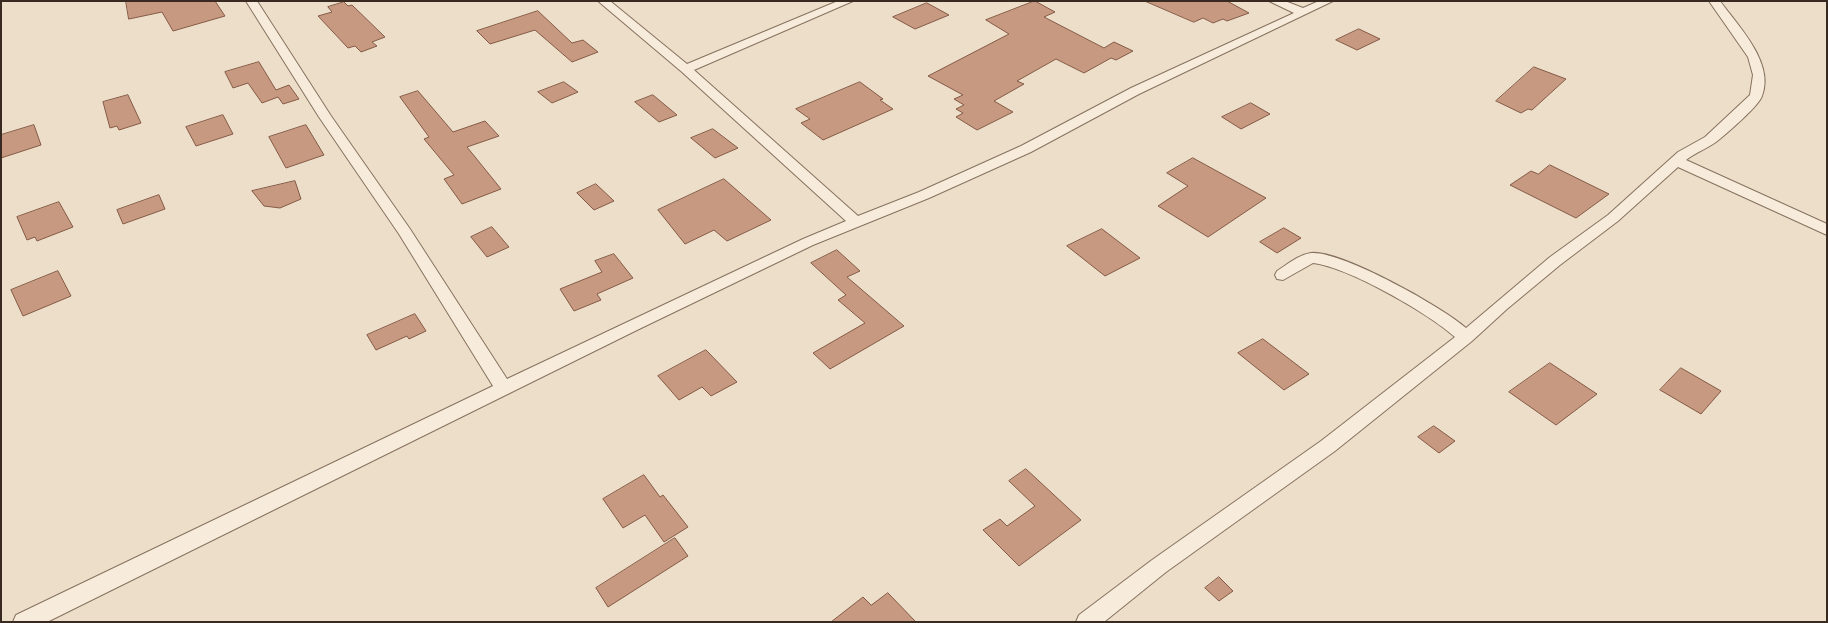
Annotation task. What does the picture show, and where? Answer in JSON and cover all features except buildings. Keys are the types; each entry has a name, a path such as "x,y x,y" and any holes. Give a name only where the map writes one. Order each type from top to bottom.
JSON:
{"street":[{"path":"251,1 325,117 404,232 504,389"},
{"path":"604,1 686,70 856,222"},
{"path":"686,70 848,1"},
{"path":"1274,1 1302,12"},
{"path":"24,622 640,322 808,242 1026,149 1135,91 1328,1"},
{"path":"1087,622 1159,566 1328,446 1466,337 1501,305 1555,261 1613,218 1683,155 1710,140 1756,96 1759,75 1754,57 1714,1"},
{"path":"1677,162 1827,230"},
{"path":"1283,274 1307,259 1328,260 1366,277 1428,310 1445,320 1466,337"}]}
